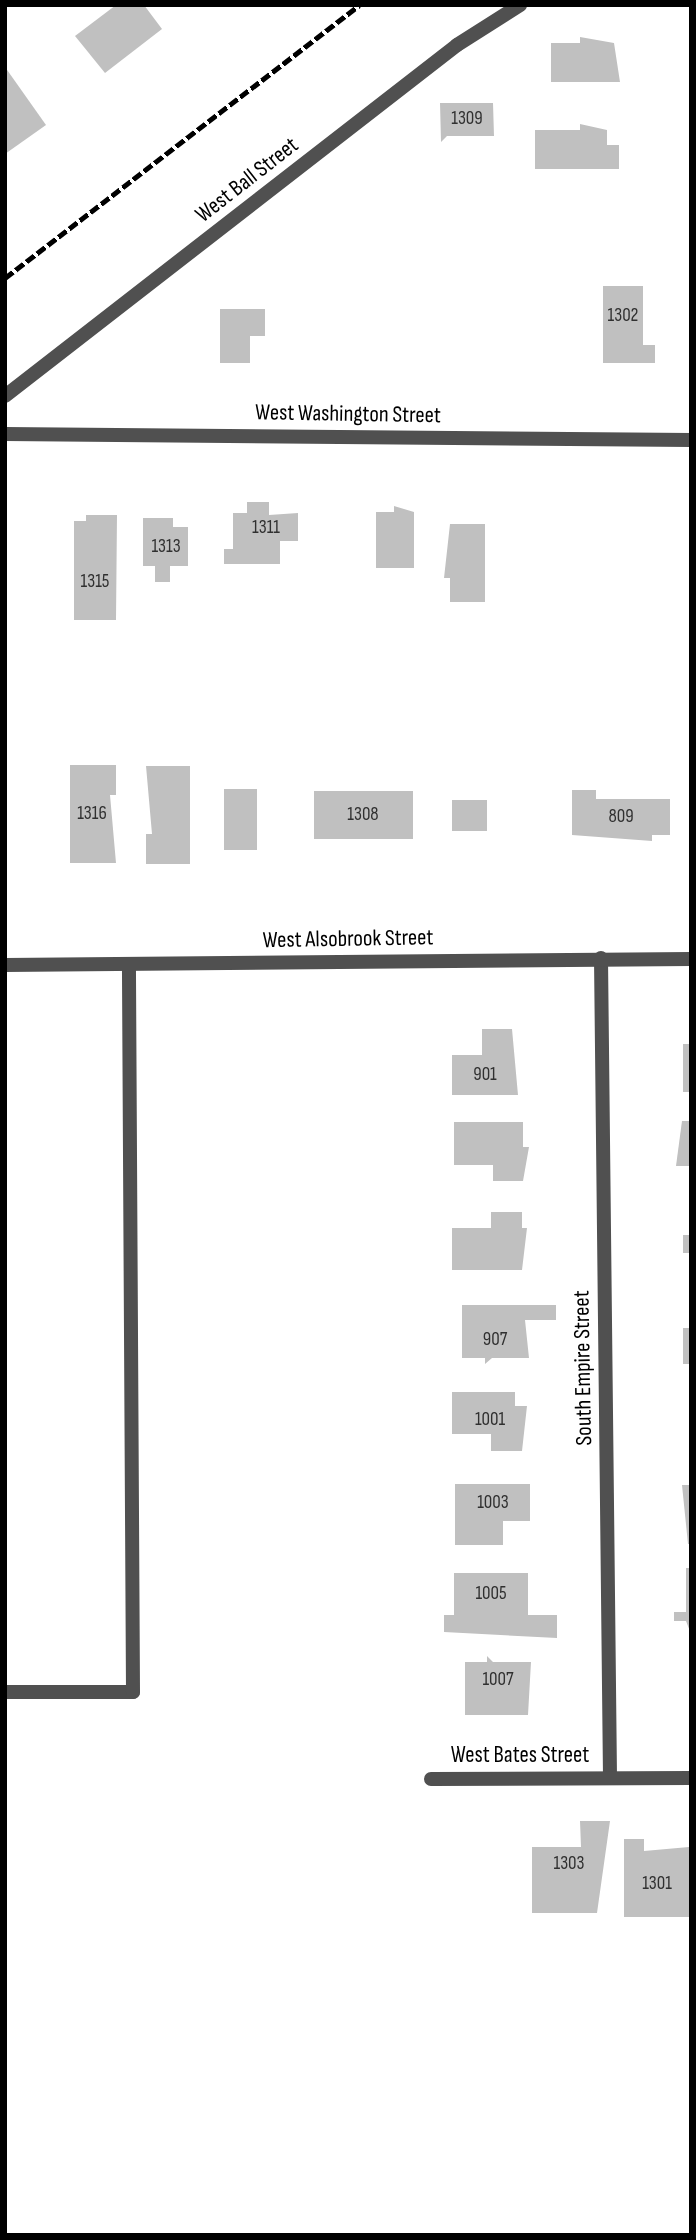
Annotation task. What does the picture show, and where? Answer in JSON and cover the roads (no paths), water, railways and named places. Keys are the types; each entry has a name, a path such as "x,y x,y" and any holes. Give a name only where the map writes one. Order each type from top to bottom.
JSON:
{"street":[{"name":"West Ball Street","path":"5,396 457,45 520,5"},
{"name":"West Washington Street","path":"5,434 691,440"},
{"name":"South Empire Street","path":"601,958 610,1778"},
{"name":"West Alsobrook Street","path":"5,965 691,959"},
{"path":"5,1692 133,1692 129,965"},
{"name":"West Bates Street","path":"431,1779 691,1778"}],"railway":[{"path":"5,278 359,5"}]}
